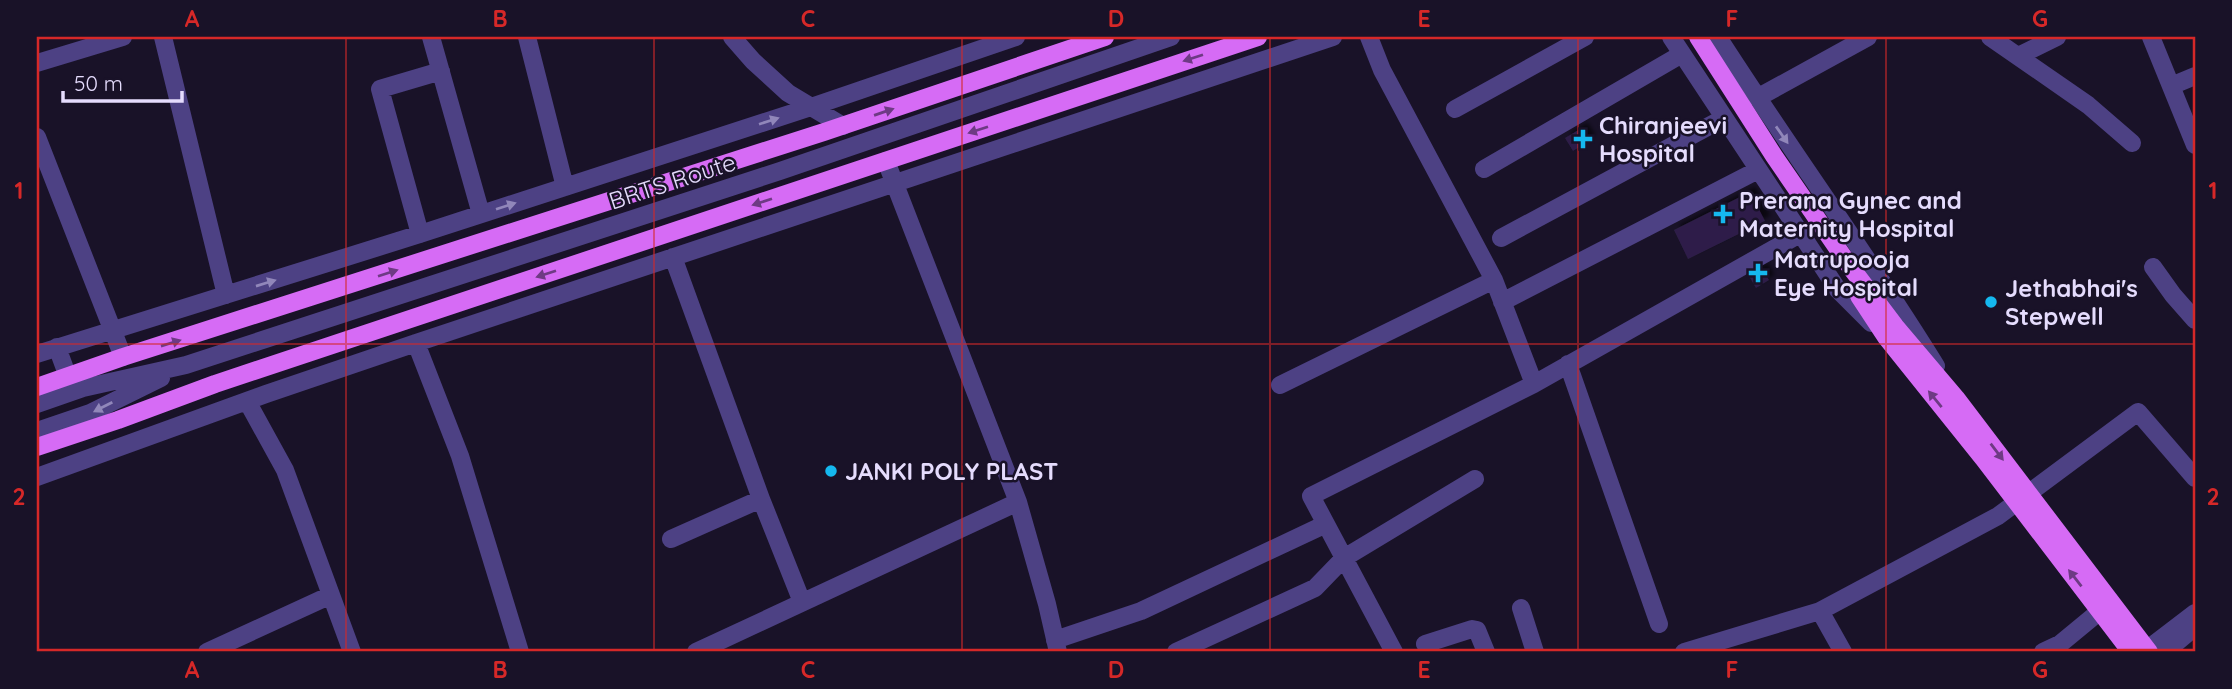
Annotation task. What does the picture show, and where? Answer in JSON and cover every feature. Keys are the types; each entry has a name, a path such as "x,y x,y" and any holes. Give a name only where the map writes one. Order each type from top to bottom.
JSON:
{"main road":[{"path":"37,387 843,126 1105,37"},
{"path":"37,447 215,384 1258,37"},
{"path":"1698,37 1890,332 1956,398 2100,611 2141,651"},
{"path":"1684,45 1841,270 2141,651"}],"street":[{"path":"37,63 123,37"},
{"path":"163,37 226,295"},
{"path":"431,37 481,214"},
{"path":"527,37 565,187"},
{"path":"732,37 753,61 788,93 843,126"},
{"path":"37,354 420,234 811,107 1016,37"},
{"name":"BRTS Route","path":"186,365 780,171 1171,37"},
{"path":"37,477 416,343 1333,37"},
{"path":"1370,37 1382,69 1494,280 1534,384"},
{"path":"1455,109 1585,37"},
{"path":"1671,37 1684,45 1724,118 1838,290 1890,332"},
{"path":"1718,37 1887,286 1956,398"},
{"path":"1757,98 1868,37"},
{"path":"1990,37 2088,105 2132,143"},
{"path":"2018,56 2057,37"},
{"path":"2151,37 2195,145"},
{"path":"997,43 1008,69"},
{"path":"1484,169 1684,45"},
{"path":"420,234 380,89 441,71"},
{"path":"2171,86 2195,76"},
{"path":"1500,239 1724,118"},
{"path":"37,137 124,357"},
{"path":"707,141 715,167"},
{"path":"886,161 1018,502 1056,646 1141,611 1326,524"},
{"path":"1503,302 1758,170"},
{"path":"1394,652 1311,496 1534,384 1800,234"},
{"path":"673,257 761,499 803,602"},
{"path":"2153,267 2195,320"},
{"path":"1280,385 1494,280"},
{"path":"416,343 460,456 520,652"},
{"path":"57,347 68,377"},
{"path":"1569,364 1659,624"},
{"path":"37,404 83,388 186,365"},
{"path":"37,430 90,413 186,365"},
{"path":"247,401 285,470 352,652"},
{"path":"1684,652 1820,611 1998,516 2138,412 2191,466"},
{"path":"1176,652 1315,588 1344,558 1475,479"},
{"path":"671,539 761,499"},
{"path":"696,652 1018,502"},
{"path":"207,652 331,595"},
{"path":"1521,608 1535,652"},
{"path":"1820,611 1843,652"},
{"path":"2043,652 2060,644 2100,611"},
{"path":"2141,651 2195,613"},
{"path":"2141,651 2195,627"},
{"path":"1426,645 1472,629 1477,630 1486,652"}],"building":[{"path":"1582,128 1590,140 1573,151 1565,138"},
{"path":"1750,192 1765,221 1688,259 1674,230"},
{"path":"1762,268 1769,280 1756,288 1749,276"}],"place":[{"name":"Chiranjeevi Hospital","path":"1583,139"},
{"name":"Prerana Gynec and Maternity Hospital","path":"1723,214"},
{"name":"Matrupooja Eye Hospital","path":"1758,273"},
{"name":"Jethabhai's Stepwell","path":"1991,302"},
{"name":"JANKI POLY PLAST","path":"831,471"}]}
